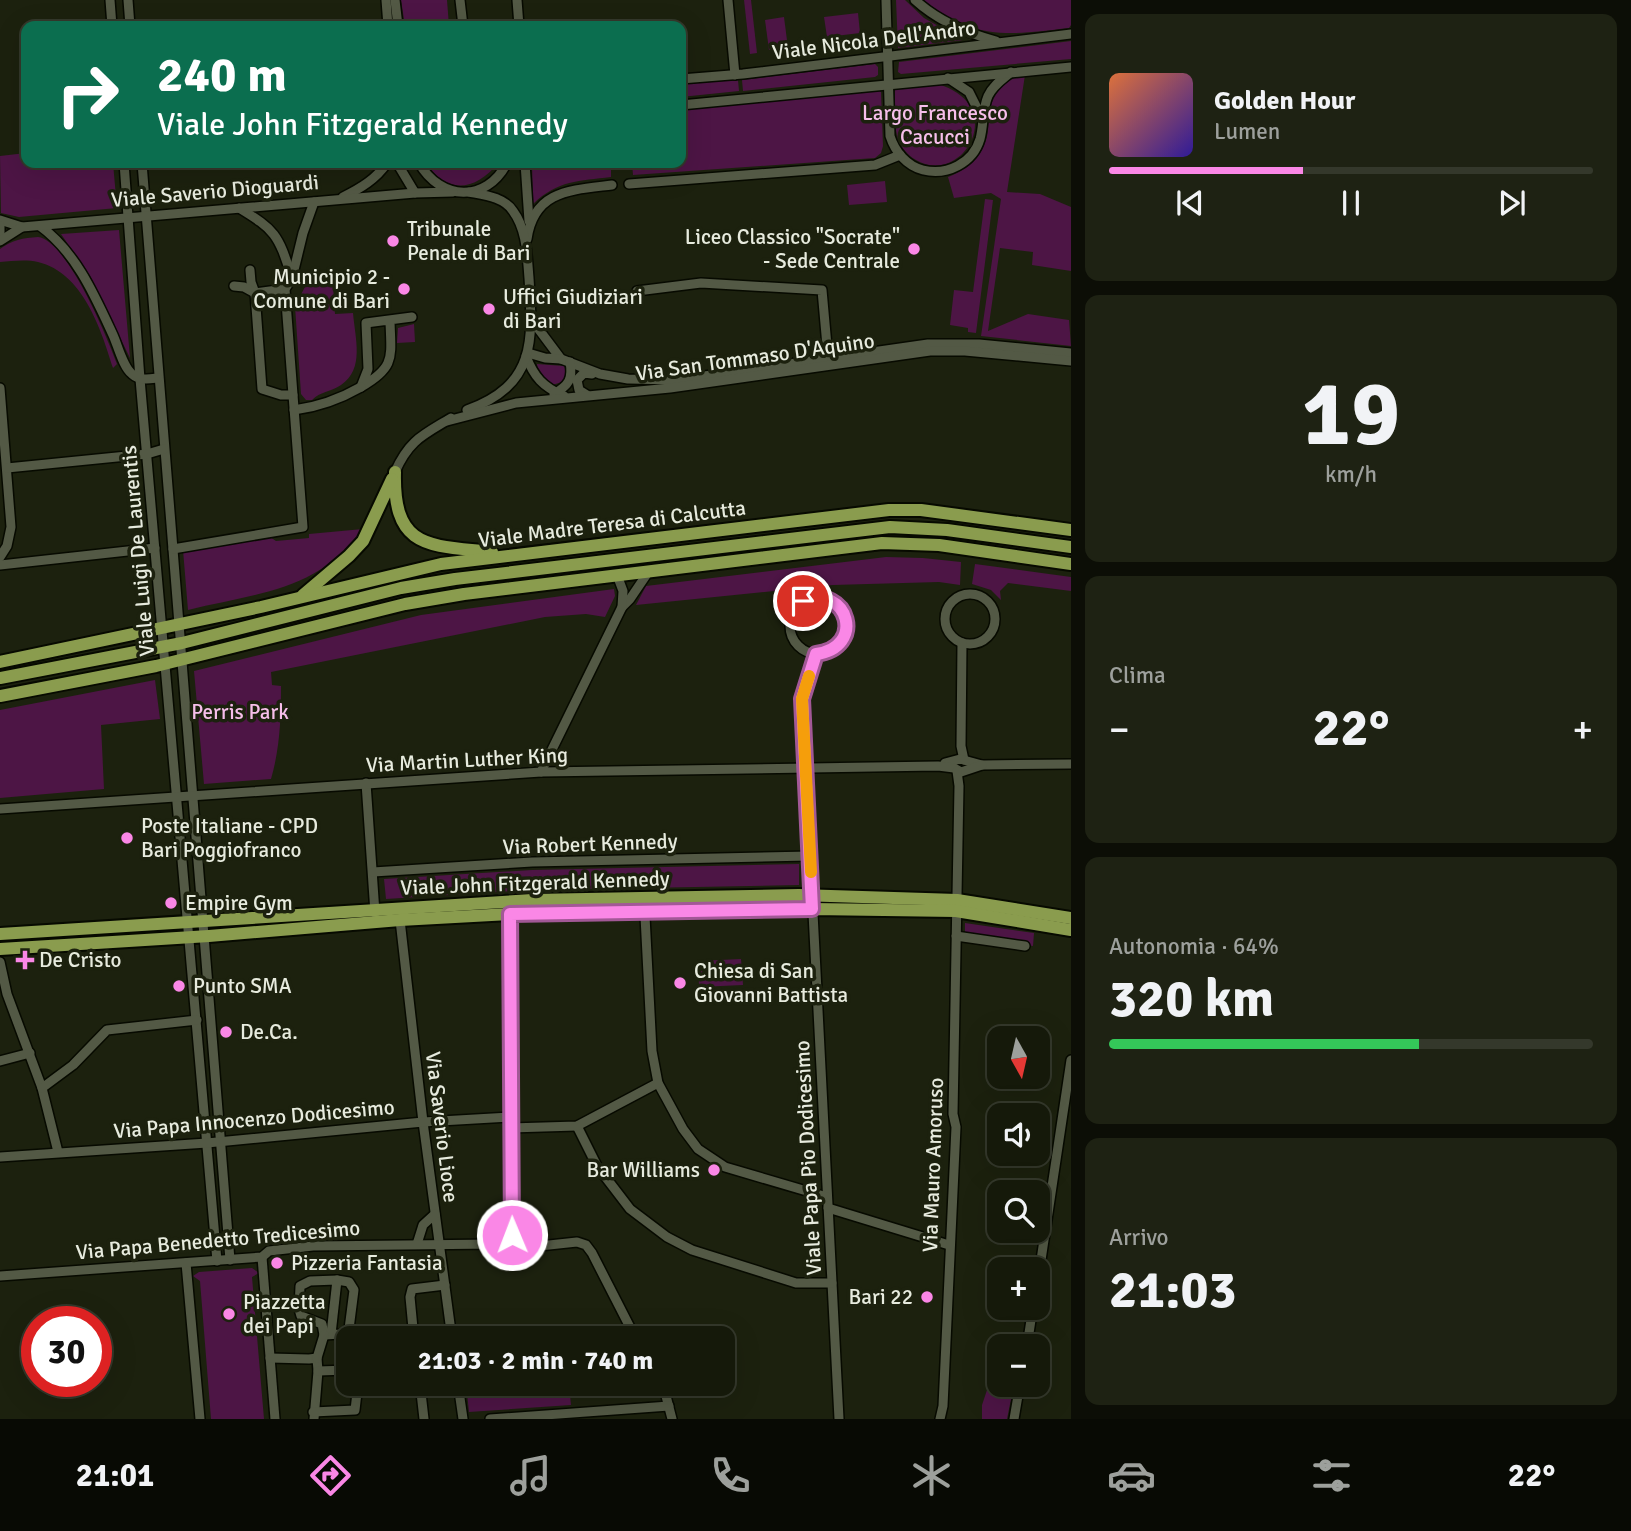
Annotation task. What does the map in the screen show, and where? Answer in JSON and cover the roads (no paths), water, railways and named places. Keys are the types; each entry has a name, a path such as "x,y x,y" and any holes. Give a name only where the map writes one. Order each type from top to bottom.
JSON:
{"main road":[{"path":"396,472 398,512 414,536 447,548 513,554"},
{"path":"298,598 363,541 396,472"},
{"name":"Viale Madre Teresa di Calcutta","path":"0,662 261,607 441,564 513,554 888,510 921,510 1071,530"},
{"name":"Viale Madre Teresa di Calcutta","path":"0,678 182,643 401,589 455,579 859,530 919,527 1071,547"},
{"path":"1002,555 1022,540"},
{"path":"0,696 165,664 437,598 649,571 882,543 939,545 1071,564"},
{"path":"256,625 261,607"},
{"path":"70,681 76,663"},
{"name":"Viale John Fitzgerald Kennedy","path":"0,949 205,936 532,900 644,897 956,906 1071,918"},
{"name":"Viale John Fitzgerald Kennedy","path":"0,934 204,921 375,916 400,920 510,914 645,912 812,902"},
{"name":"Viale John Fitzgerald Kennedy","path":"956,906 1071,930"}],"street":[{"path":"110,0 112,21"},
{"path":"128,0 130,21"},
{"path":"386,0 388,21"},
{"path":"395,0 397,21"},
{"path":"460,0 462,21"},
{"path":"517,0 519,21"},
{"path":"728,0 735,75"},
{"path":"886,0 890,136 900,155 917,168 927,171 948,170 972,155 978,145 988,97 994,86 1012,71"},
{"path":"915,0 935,16 957,28 1001,42"},
{"name":"Viale Nicola Dell'Andro","path":"686,79 1071,34"},
{"name":"Viale Nicola Dell'Andro","path":"686,103 1071,67"},
{"path":"947,77 969,92 982,118"},
{"path":"629,184 875,165 900,155"},
{"name":"Viale Luigi De Laurentis","path":"124,168 140,379 217,1261"},
{"name":"Viale Luigi De Laurentis","path":"142,168 230,1259"},
{"path":"335,200 367,184 384,168"},
{"path":"400,168 415,193"},
{"path":"422,168 438,185 453,192"},
{"path":"469,192 489,184 504,168"},
{"path":"396,472 412,442 426,431 464,411 492,400 516,376 527,355 531,319 525,168"},
{"path":"529,223 536,210 556,195 581,188 612,185"},
{"path":"469,192 502,201 513,210 526,240"},
{"name":"Viale Saverio Dioguardi","path":"0,219 22,227 40,226 415,193 469,192"},
{"path":"173,549 303,527 285,289 292,278 314,202"},
{"path":"239,208 273,231 292,278"},
{"path":"513,210 528,210"},
{"path":"0,226 0,239"},
{"path":"40,226 66,248 102,312 130,373 140,379 158,378"},
{"name":"Viale Saverio Dioguardi","path":"0,239 22,227"},
{"path":"250,270 255,293 262,389 281,395 293,395"},
{"path":"637,291 701,283 822,290 828,358"},
{"path":"233,286 244,287 255,293 285,289"},
{"path":"361,387 368,369 366,323 412,317"},
{"path":"531,319 566,361 572,374 569,383 540,400"},
{"path":"294,410 331,401 361,387 380,374 391,355 390,321"},
{"name":"Via San Tommaso D'Aquino","path":"527,355 566,361 600,374 628,379 676,380 903,347 952,343 1071,353"},
{"name":"Via San Tommaso D'Aquino","path":"447,421 500,406 540,400 670,388 930,351 965,351 1071,361"},
{"path":"527,355 533,374 556,393 567,397"},
{"path":"368,356 381,366 388,364"},
{"path":"587,396 579,390 577,380 584,373 600,374"},
{"path":"0,388 11,527 7,546 0,556"},
{"path":"8,468 147,454 164,449"},
{"path":"0,565 155,548"},
{"path":"541,772 622,607 649,571"},
{"path":"617,575 623,590 622,607"},
{"path":"969,594 978,596 992,607 995,614 994,629 980,642 962,643 954,639 946,627 946,611 956,599 969,594"},
{"path":"819,597 835,602 841,609 846,620 846,634 837,648 816,654 798,646 790,625 792,614 803,601 819,597"},
{"name":"Via Mauro Amoruso","path":"940,1419 943,1406 956,1127 953,1114 962,643"},
{"path":"812,902 802,699 816,654"},
{"name":"Via Martin Luther King","path":"0,809 541,772 1071,764"},
{"path":"366,783 375,916"},
{"name":"Via Robert Kennedy","path":"373,872 532,862 810,856"},
{"path":"644,897 652,1051 658,1083 683,1129 698,1149 725,1167 827,1196"},
{"name":"Viale Papa Pio Dodicesimo","path":"812,902 839,1419"},
{"path":"510,914 510,1246"},
{"name":"Via Saverio Lioce","path":"400,920 450,1326"},
{"path":"956,936 1025,946"},
{"path":"0,962 3,994 30,1053 58,1152"},
{"path":"42,1088 73,1065 107,1030 197,1020"},
{"path":"0,1060 30,1053"},
{"path":"1041,1257 1071,1060"},
{"path":"510,1128 577,1126 658,1083"},
{"name":"Via Papa Innocenzo Dodicesimo","path":"0,1157 221,1142 423,1122 510,1117"},
{"path":"577,1126 597,1166 624,1202 644,1222 667,1237 692,1250 796,1283 832,1283"},
{"path":"828,1208 949,1245"},
{"path":"417,1244 423,1225 435,1214"},
{"name":"Via Papa Benedetto Tredicesimo","path":"0,1276 262,1257 269,1251 313,1246 417,1244 521,1248 577,1242 586,1245 629,1326"},
{"path":"262,1257 275,1419"},
{"path":"186,1263 200,1419"},
{"path":"337,1280 327,1334 317,1358 313,1416 355,1410 357,1396"},
{"path":"310,1281 349,1282 354,1290 349,1329 341,1334 327,1334 322,1324 302,1317 299,1309 300,1286 310,1281"},
{"path":"413,1326 410,1297 412,1289 445,1285"},
{"path":"270,1358 317,1358"},
{"path":"318,1371 336,1370"},
{"path":"421,1396 424,1419"},
{"path":"460,1396 463,1419"},
{"path":"665,1396 671,1419"},
{"path":"1014,1419 1018,1397"},
{"path":"490,1419 669,1406"}],"place":[{"name":"Tribunale Penale di Bari","path":"393,241"},
{"name":"Liceo Classico \"Socrate\" - Sede Centrale","path":"914,249"},
{"name":"Municipio 2 - Comune di Bari","path":"404,289"},
{"name":"Uffici Giudiziari di Bari","path":"489,309"},
{"name":"Poste Italiane - CPD Bari Poggiofranco","path":"127,838"},
{"name":"Empire Gym","path":"171,903"},
{"name":"De Cristo","path":"25,960"},
{"name":"Chiesa di San Giovanni Battista","path":"680,983"},
{"name":"Punto SMA","path":"179,986"},
{"name":"De.Ca.","path":"226,1032"},
{"name":"Bar Williams","path":"714,1170"},
{"name":"Pizzeria Fantasia","path":"277,1263"},
{"name":"Bari 22","path":"927,1297"},
{"name":"Piazzetta dei Papi","path":"229,1314"}],"park label":[{"name":"Largo Francesco Cacucci","path":"935,125"},
{"name":"Perris Park","path":"240,712"}]}
